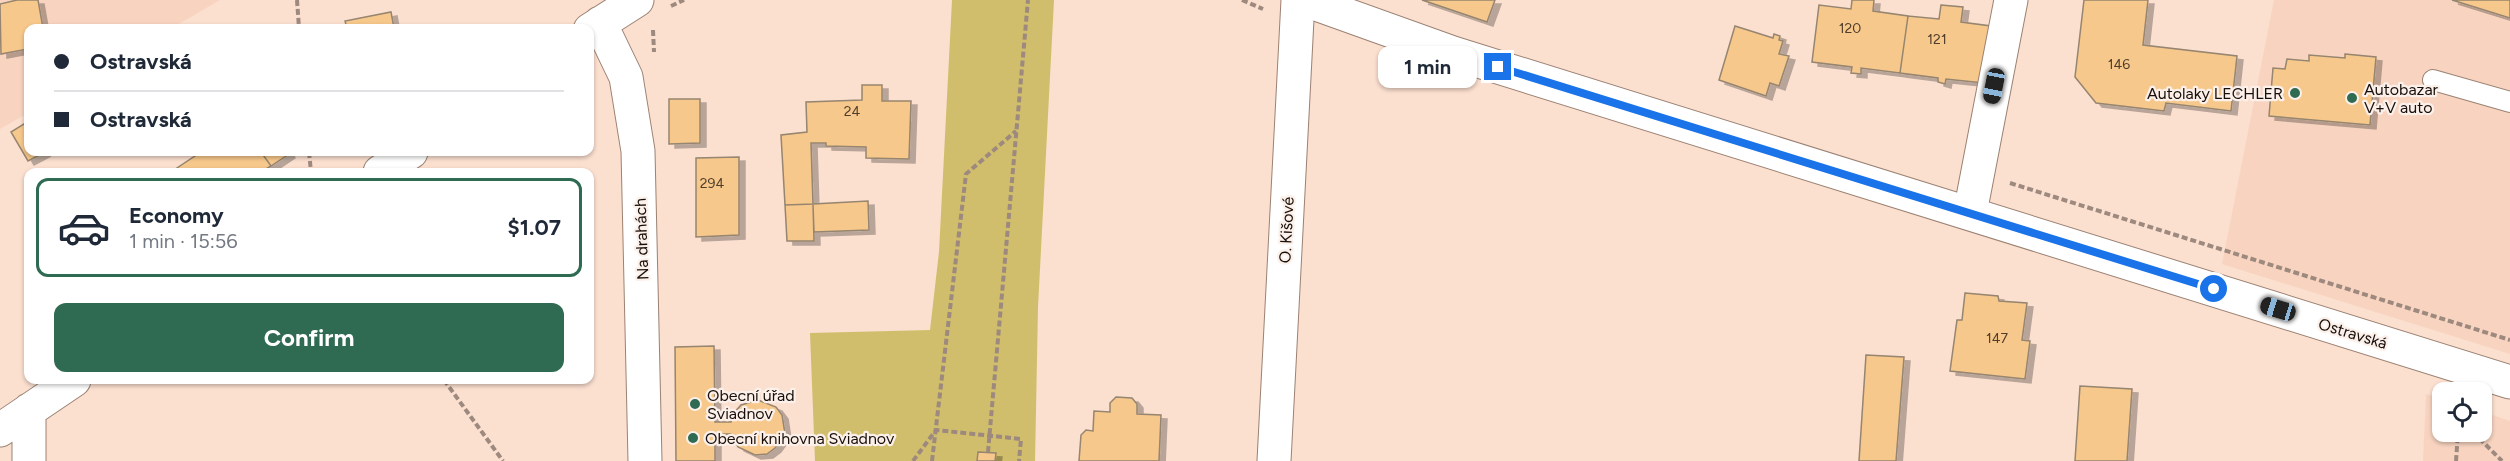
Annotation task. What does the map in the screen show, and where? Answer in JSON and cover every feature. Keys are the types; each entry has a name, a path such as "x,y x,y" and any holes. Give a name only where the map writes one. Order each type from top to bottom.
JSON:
{"street":[{"path":"595,27 637,0"},
{"name":"O. Kišové","path":"1274,461 1298,0"},
{"name":"Ostravská","path":"1305,0 1465,56 2510,382"},
{"path":"1970,213 2011,0"},
{"name":"Na drahách","path":"595,27 626,77 638,151 645,461"},
{"path":"386,168 405,156"},
{"path":"0,430 68,384"},
{"path":"29,410 29,461"}],"lane":[{"path":"2433,80 2510,102"}],"path":[{"path":"297,0 299,24"},
{"path":"988,452 1028,0"},
{"path":"932,461 966,174 1017,131"},
{"path":"1978,173 2510,340"},
{"path":"447,384 503,461"},
{"path":"936,430 1021,439 1020,461"},
{"path":"913,461 936,430"},
{"path":"2456,461 2457,442"},
{"path":"2483,442 2502,461"}],"shaded area":[{"path":"0,0 220,0 179,24 24,24 24,115 0,129"},
{"path":"952,0 1054,0 1038,307 1035,461 815,461 810,333 930,330 939,252"},
{"path":"2274,0 2510,0 2510,354 2222,264"},
{"path":"2426,394 2432,396 2432,442 2492,442 2492,415 2510,421 2510,461 2423,461"}],"building":[{"path":"17,0 38,0 42,24 24,24 24,50 1,54 0,4"},
{"path":"1422,0 1495,0 1487,22"},
{"path":"1852,0 1874,0 1873,11 1908,16 1900,73 1861,68 1861,74 1851,73 1852,67 1812,62 1819,5 1851,9"},
{"path":"2084,0 2148,0 2143,45 2237,56 2231,111 2166,103 2164,111 2096,103 2075,77"},
{"path":"2452,0 2510,0 2510,18"},
{"path":"1941,5 1963,7 1961,22 1991,26 1984,83 1946,79 1945,84 1938,82 1938,78 1900,73 1908,16 1939,19"},
{"path":"391,12 393,24 346,24 345,21"},
{"path":"1735,26 1773,38 1774,34 1780,36 1779,40 1783,41 1779,54 1789,56 1779,86 1770,83 1766,96 1719,80"},
{"path":"2345,54 2376,57 2370,125 2269,116 2273,68 2285,69 2287,59 2309,61 2309,55 2345,58"},
{"path":"862,85 882,85 882,101 911,101 909,159 866,158 866,147 826,146 826,143 811,143 813,204 785,205 781,135 807,132 806,102 862,100"},
{"path":"669,99 700,99 700,143 669,144"},
{"path":"24,124 24,154 11,132"},
{"path":"25,156 37,156 28,161"},
{"path":"195,156 264,156 271,166 268,168 177,168"},
{"path":"264,156 286,156 271,166"},
{"path":"739,157 739,235 696,237 696,158"},
{"path":"868,201 869,230 814,232 813,204"},
{"path":"813,204 814,241 787,241 785,205"},
{"path":"1965,293 1998,296 1999,301 2027,303 2022,340 2030,341 2025,379 1950,371 1957,320 1962,320"},
{"name":"Obecní úřad Sviadnov","path":"714,346 715,422 731,422 734,413 741,405 758,400 776,407 782,415 785,434 775,448 767,454 755,455 738,447 731,434 715,434 715,461 676,461 675,347"},
{"path":"1866,355 1904,357 1896,461 1859,461"},
{"path":"2080,386 2132,389 2127,461 2075,461"},
{"path":"1116,397 1132,398 1137,404 1137,414 1161,415 1159,461 1079,461 1081,435 1086,430 1093,431 1094,411 1110,412 1110,403"},
{"path":"978,452 996,453 995,461 977,461"}],"place":[{"name":"Autolaky LECHLER","path":"2295,93"},
{"name":"Autobazar V+V auto","path":"2352,98"},
{"name":"Obecní úřad Sviadnov","path":"695,404"},
{"name":"Obecní knihovna Sviadnov","path":"693,438"}],"route":[{"path":"1498,67 2214,289"}]}
